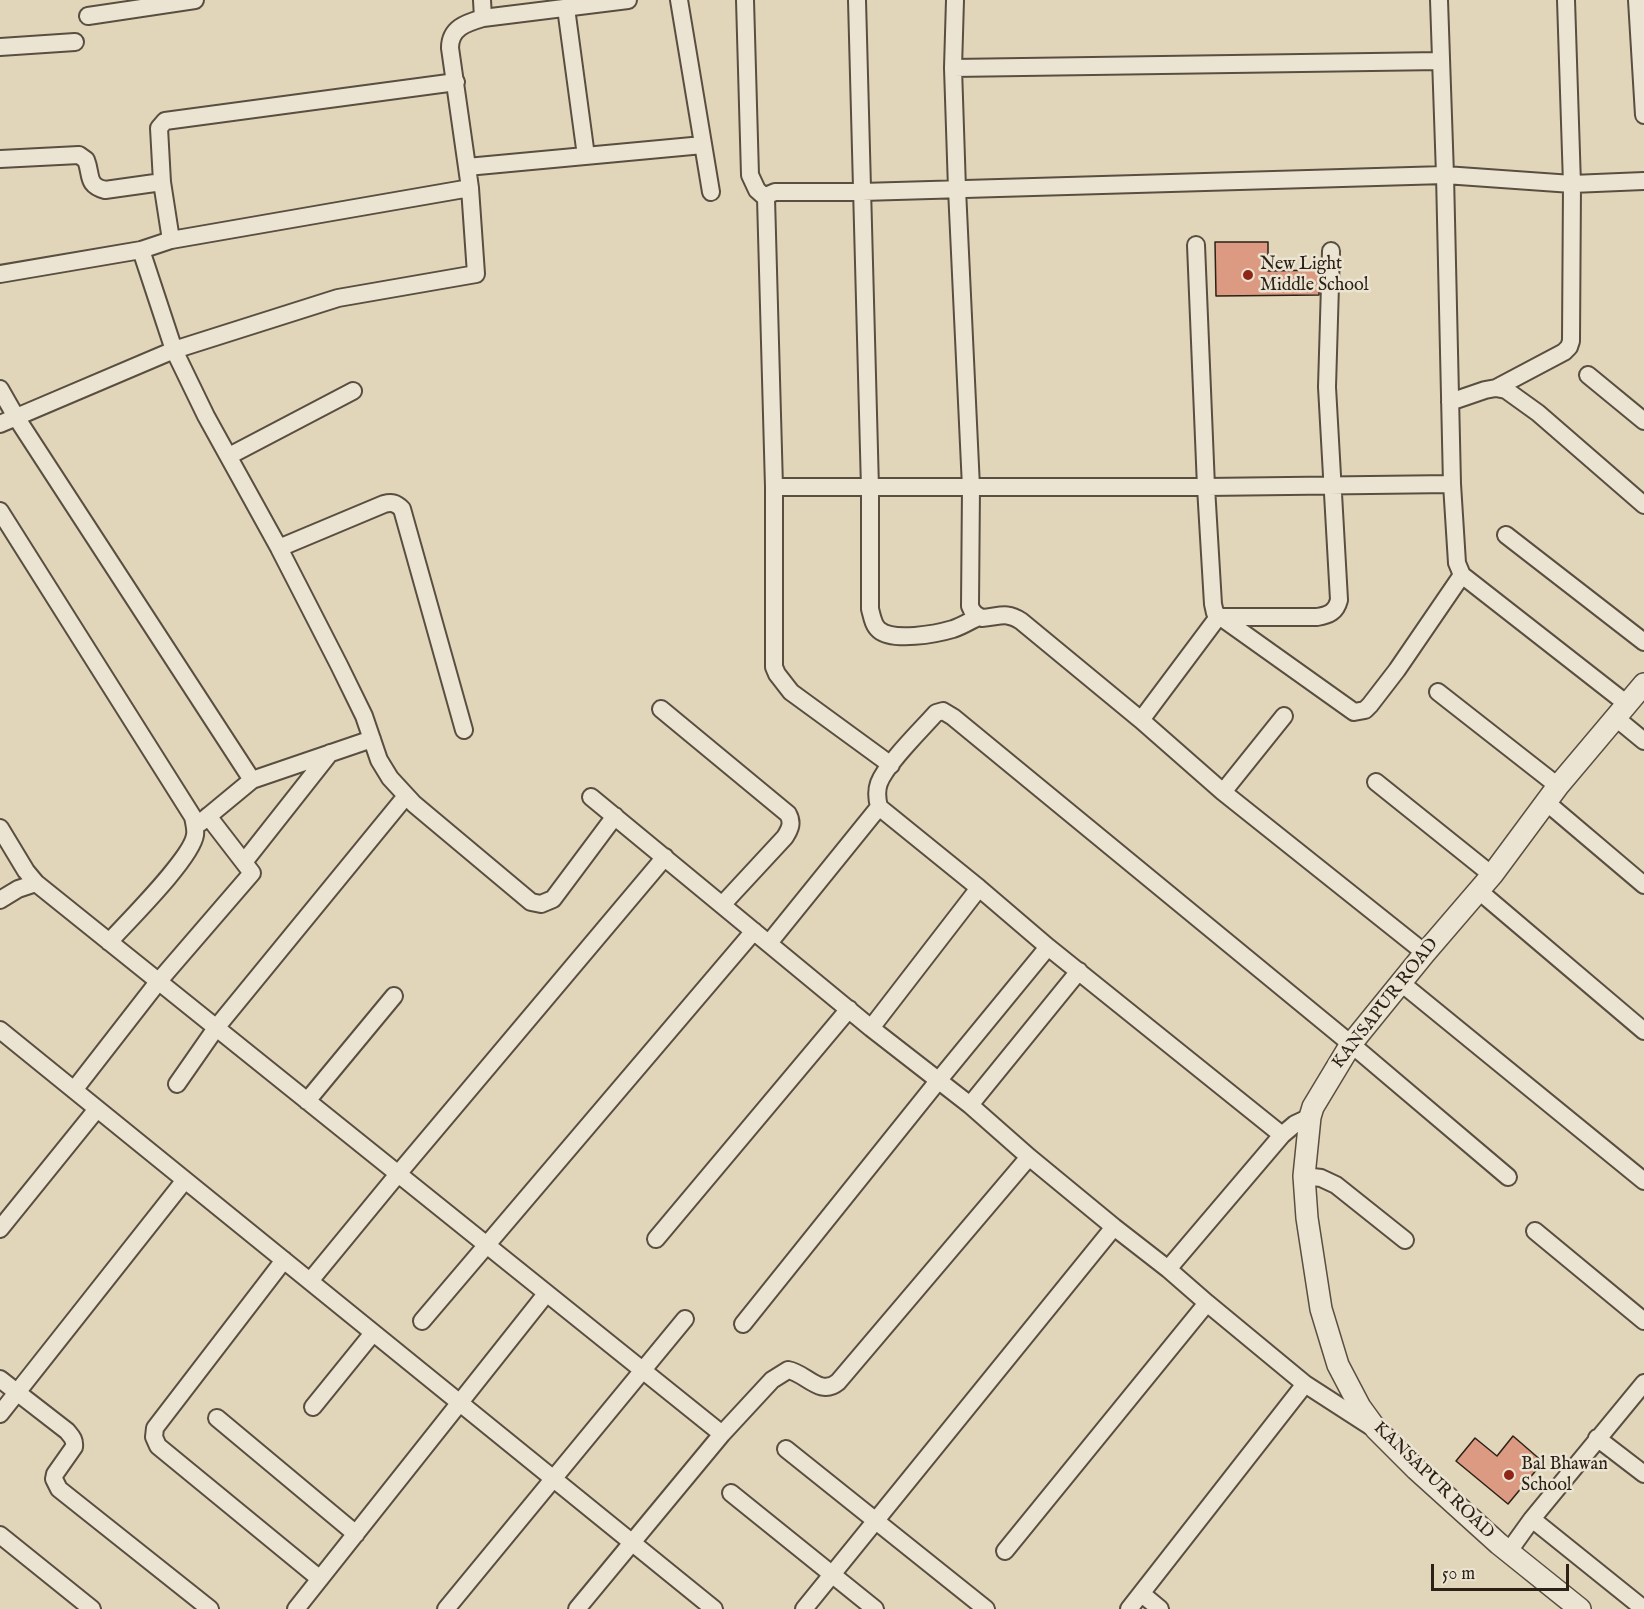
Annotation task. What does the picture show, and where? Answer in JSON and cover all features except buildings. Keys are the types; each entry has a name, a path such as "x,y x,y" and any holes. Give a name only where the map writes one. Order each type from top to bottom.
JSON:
{"street":[{"path":"88,16 195,0"},
{"path":"482,0 483,18"},
{"path":"0,424 174,350 338,298 476,274 470,188 450,48 455,30 467,22 483,18 628,0"},
{"path":"679,0 711,192"},
{"path":"745,0 750,175 757,190 766,198 774,487 774,667 791,692 799,699 891,765"},
{"path":"857,0 870,488 870,609 876,628 896,637 954,629 978,617 1006,615 1015,617 1141,720 1223,792 1425,953"},
{"path":"955,0 953,68 971,487 970,606 978,617"},
{"path":"1439,0 1452,483 1457,563 1462,575 1621,711 1644,741"},
{"path":"1450,402 1496,388 1564,352 1569,347 1572,184 1566,0"},
{"path":"1637,0 1644,114"},
{"path":"566,8 586,156"},
{"path":"0,47 75,42"},
{"path":"953,68 1441,61"},
{"path":"171,240 162,182 159,128 165,122 456,82"},
{"path":"467,167 703,145"},
{"path":"0,159 79,155 86,160 93,185 105,190 162,182"},
{"path":"766,198 775,192 862,192 1445,175 1572,184 1644,181"},
{"path":"0,274 141,250 171,240 470,188"},
{"path":"1196,245 1206,487 1214,609 1218,617 1354,712 1360,712 1370,705 1386,684 1462,575"},
{"path":"141,250 174,350 206,416 279,548 364,716 380,760 390,778 406,796 531,902 541,904 553,899 615,816"},
{"path":"1218,617 1317,617 1326,615 1337,607 1340,600 1327,387 1331,251"},
{"path":"1588,375 1644,421"},
{"path":"1496,388 1506,390 1538,413 1644,505"},
{"path":"0,389 252,780"},
{"path":"229,456 352,391"},
{"path":"774,487 1206,487 1452,483"},
{"path":"279,548 384,504 398,505 402,509 464,730"},
{"path":"0,511 193,817 195,835 191,847 179,864 109,942"},
{"path":"1506,535 1644,642"},
{"path":"1141,720 1218,617"},
{"name":"KANSAPUR ROAD","path":"1580,1609 1499,1544 1416,1469 1376,1429 1360,1407 1338,1365 1321,1309 1307,1218 1304,1176 1310,1117 1319,1095 1351,1044 1400,982 1485,883 1552,794 1644,684"},
{"path":"1438,692 1552,794 1644,885"},
{"path":"660,709 788,814 791,819 789,831 785,837 722,905"},
{"path":"1282,1135 1048,947 879,807 877,797 879,783 891,765 936,713 943,711 948,713 1351,1044 1508,1177"},
{"path":"1223,792 1284,716"},
{"path":"194,828 252,780 372,738"},
{"path":"244,862 330,753"},
{"path":"1376,782 1644,1031"},
{"path":"177,1084 216,1028 406,796"},
{"path":"591,797 871,1028 970,1105 1029,1157 1305,1384 1376,1429"},
{"path":"769,943 879,807"},
{"path":"74,1090 158,982 252,873 208,816"},
{"path":"0,828 36,883 722,1434"},
{"path":"310,1281 665,857"},
{"path":"0,900 18,889 36,883"},
{"path":"871,1028 979,888"},
{"path":"422,1321 754,931"},
{"path":"743,1323 1048,947"},
{"path":"970,1105 1079,971"},
{"path":"1400,982 1644,1181"},
{"path":"307,1101 394,996"},
{"path":"656,1239 849,1009"},
{"path":"0,1030 714,1609"},
{"path":"0,1229 97,1109"},
{"path":"1168,1269 1282,1135 1295,1124 1310,1117"},
{"path":"577,1609 722,1434 772,1380 785,1371 798,1373 821,1388 833,1386 1029,1157"},
{"path":"1304,1176 1321,1178 1336,1185 1406,1240"},
{"path":"0,1414 185,1180"},
{"path":"804,1609 1114,1227"},
{"path":"1535,1231 1644,1321"},
{"path":"284,1260 155,1428 154,1437 158,1446 320,1579"},
{"path":"296,1609 546,1294"},
{"path":"1005,1551 1207,1304"},
{"path":"447,1609 685,1319"},
{"path":"313,1407 373,1333"},
{"path":"0,1379 73,1438 74,1447 54,1474 59,1489 210,1609"},
{"path":"1509,1551 1597,1438 1644,1383"},
{"path":"1129,1609 1305,1384"},
{"path":"217,1418 356,1534"},
{"path":"1597,1438 1644,1474"},
{"path":"786,1449 986,1609"},
{"path":"731,1493 875,1609"},
{"path":"1532,1519 1644,1609"},
{"path":"0,1535 92,1609"},
{"path":"1142,1594 1160,1609"}],"place":[{"name":"New Light Middle School","path":"1248,275"},
{"name":"Bal Bhawan School","path":"1509,1475"}]}
